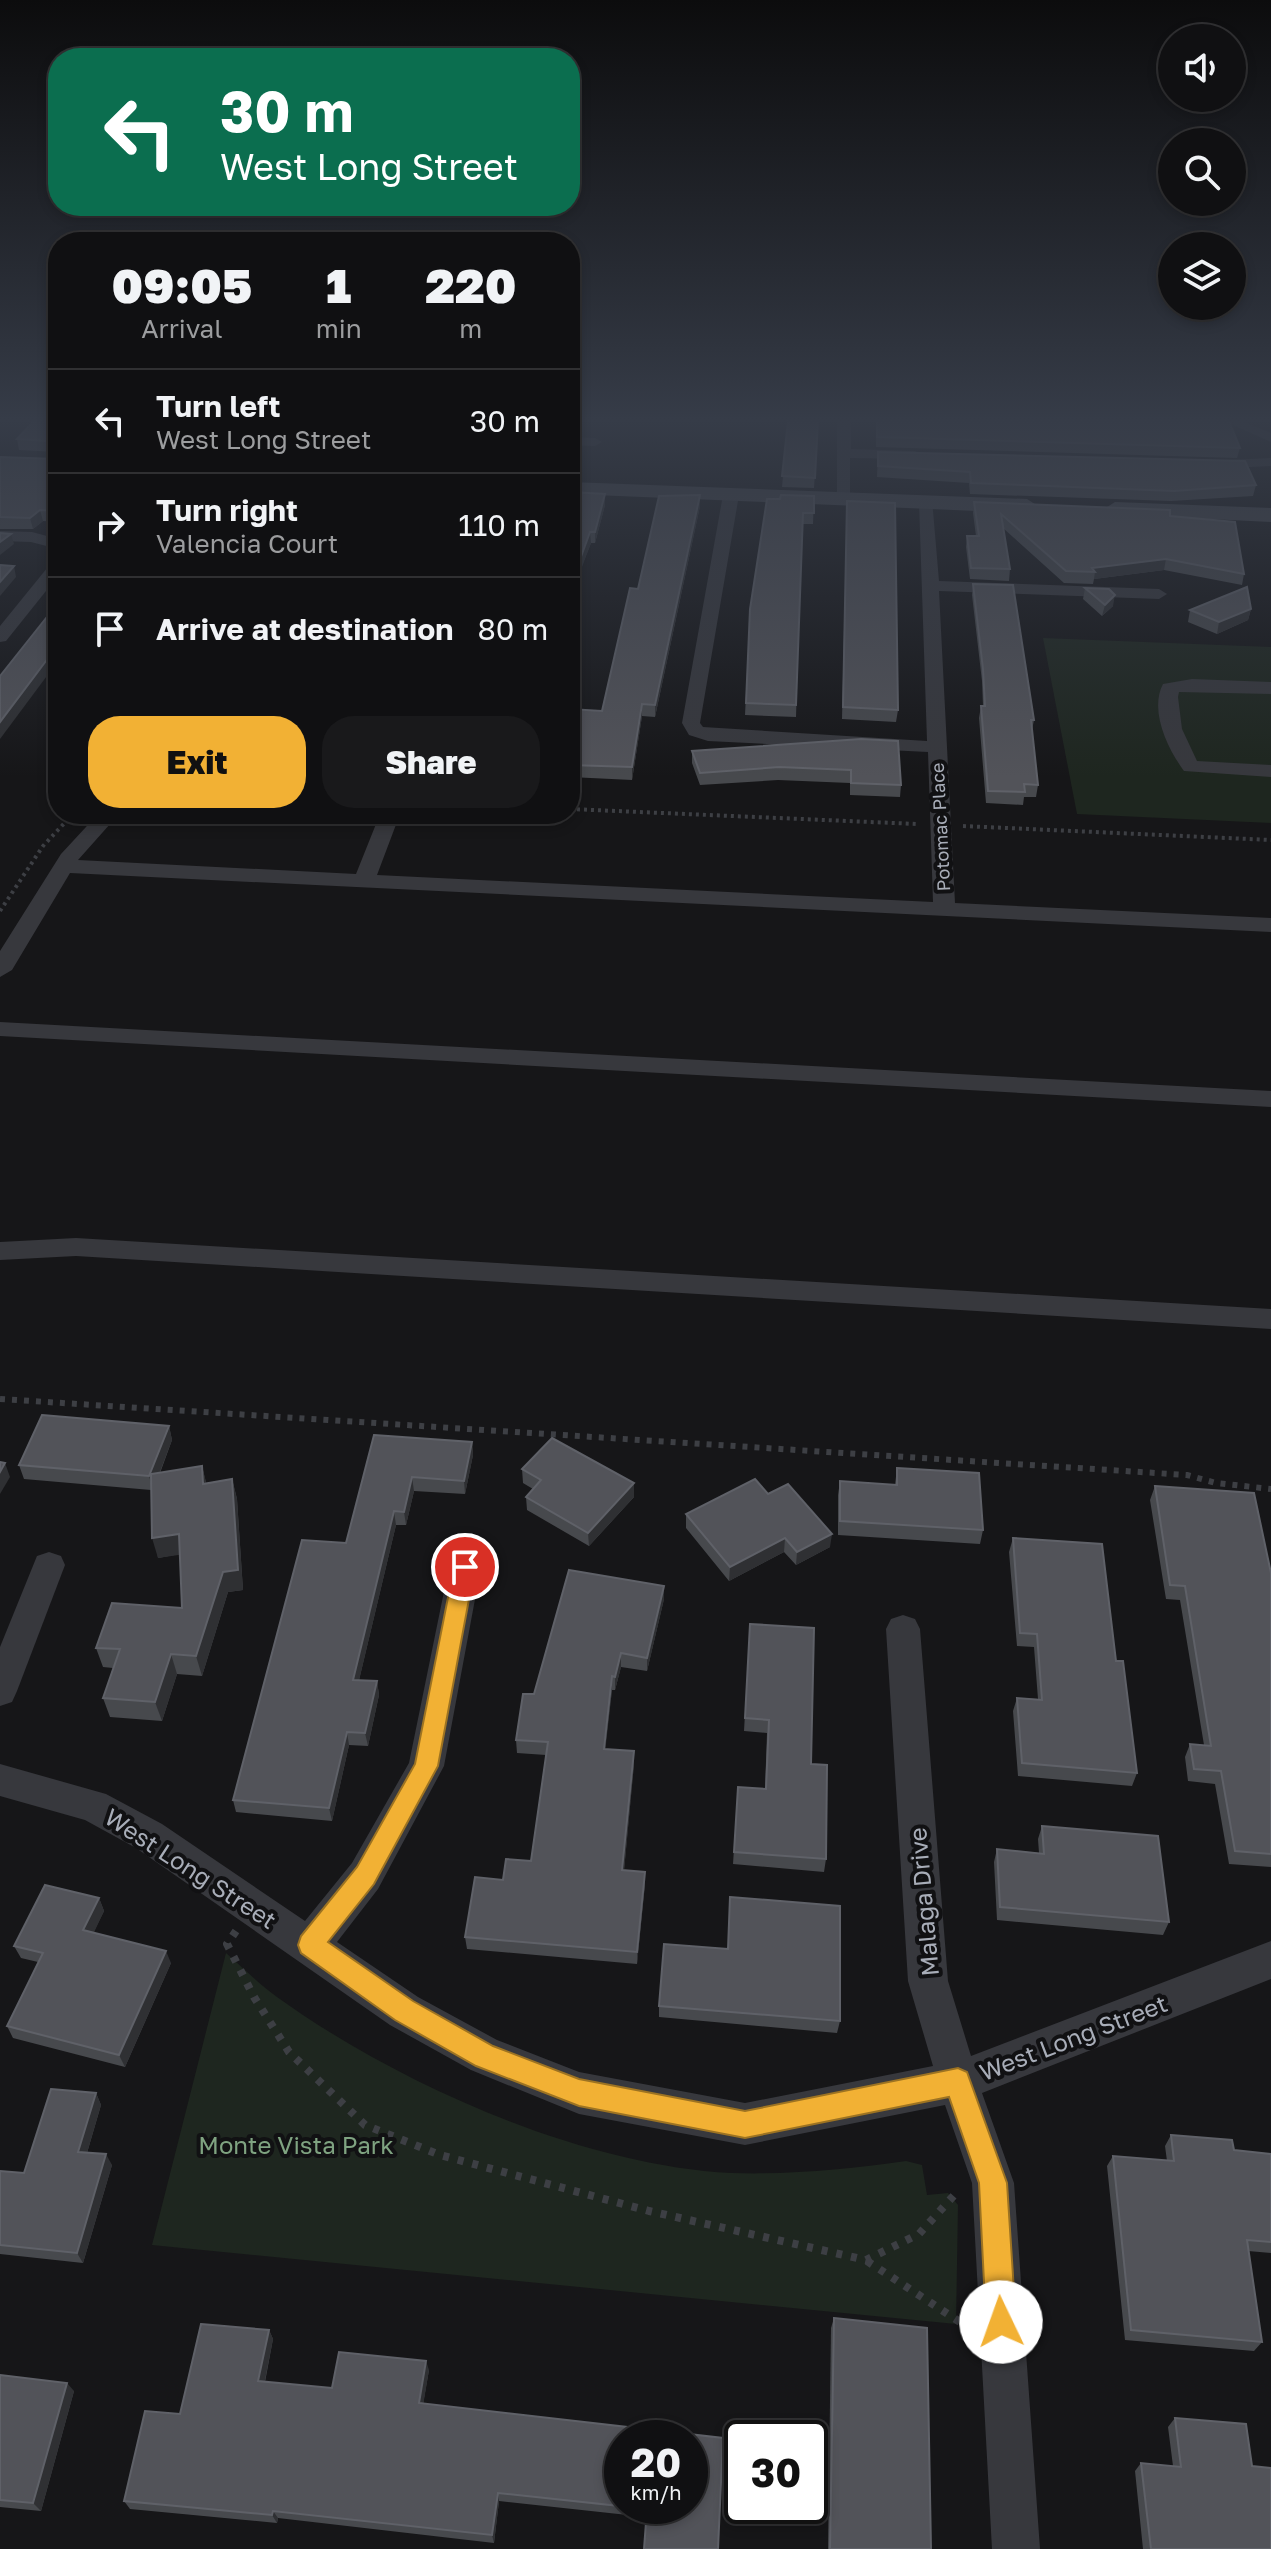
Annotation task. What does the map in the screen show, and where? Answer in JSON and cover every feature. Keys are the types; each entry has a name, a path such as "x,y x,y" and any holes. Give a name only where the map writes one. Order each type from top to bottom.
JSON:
{"street":[{"name":"Potomac Place","path":"723,540 691,723 696,731 708,735 936,747 944,909"},
{"path":"929,540 936,747"},
{"path":"0,637 48,577"},
{"path":"931,586 1159,594"},
{"path":"1271,688 1192,685 1170,688 1168,698 1181,754 1191,767 1271,771"},
{"path":"0,970 64,866 100,824"},
{"path":"364,881 386,824"},
{"path":"64,866 1271,925"},
{"path":"0,1029 1271,1099"},
{"path":"0,1251 76,1247 1271,1319"},
{"path":"0,1691 49,1565"},
{"path":"310,1945 365,1876 426,1766 465,1567"},
{"name":"Malaga Drive","path":"903,1629 928,1981 993,2183 1016,2549"},
{"name":"West Long Street","path":"0,1780 93,1806 149,1836 404,2011 485,2056 579,2093 745,2124 958,2082 1271,1960"}],"path":[{"path":"0,911 50,837 63,824"},
{"path":"0,1399 1187,1475 1216,1483 1271,1489"},
{"path":"253,1907 227,1944 254,1997 289,2052 365,2125 440,2155 649,2211 866,2260 1002,2350"},
{"path":"866,2260 919,2234 956,2192 993,2183"}],"green space":[{"path":"1043,638 1271,647 1271,823 1077,814"},
{"name":"Monte Vista Park","path":"226,1953 277,1997 378,2060 493,2115 553,2137 673,2167 731,2173 819,2171 906,2161 922,2165 927,2195 948,2193 958,2205 956,2324 152,2245"}],"building":[{"path":"580,540 587,540 580,560"},
{"path":"649,540 690,540 655,705 642,704 632,767 580,765 580,710 602,711 630,588 638,589"},
{"path":"761,540 802,540 796,705 746,703 750,609"},
{"path":"846,540 896,540 898,710 843,707"},
{"path":"967,540 1005,540 1010,569 971,568"},
{"path":"1031,540 1238,540 1244,574 1166,559 1092,568 1095,572 1066,571"},
{"path":"0,565 14,566 0,582"},
{"path":"973,584 1013,585 1034,720 1031,720 1038,785 1024,784 1025,792 988,791 981,706 985,706 983,669"},
{"path":"1247,587 1251,609 1219,622 1190,610"},
{"path":"1085,588 1109,589 1115,595 1105,605"},
{"path":"48,616 48,658 0,722 0,676"},
{"path":"861,739 898,741 901,785 851,783 851,770 779,767 700,773 692,751"},
{"path":"42,1415 169,1426 149,1476 19,1465"},
{"path":"374,1435 472,1442 464,1481 412,1477 404,1512 394,1511 353,1680 377,1681 365,1733 347,1732 329,1808 233,1800 302,1540 346,1543"},
{"path":"552,1438 634,1483 588,1533 526,1497 541,1480 522,1469"},
{"path":"202,1466 203,1484 232,1479 238,1570 223,1572 196,1656 171,1654 155,1702 103,1698 120,1649 96,1648 112,1603 182,1608 179,1534 152,1538 151,1474"},
{"path":"897,1468 979,1473 983,1530 840,1521 840,1481 897,1485"},
{"path":"755,1479 768,1494 788,1484 832,1534 797,1552 785,1538 730,1567 686,1514"},
{"path":"1155,1486 1254,1493 1271,1573 1271,1854 1235,1851 1221,1771 1194,1769 1190,1744 1211,1746 1185,1586 1170,1585"},
{"path":"1013,1538 1102,1544 1116,1661 1123,1661 1137,1773 1022,1763 1017,1698 1042,1700 1037,1634 1020,1633"},
{"path":"569,1570 664,1586 647,1658 621,1653 615,1677 612,1676 604,1749 634,1751 622,1870 645,1872 637,1952 465,1937 475,1877 503,1880 506,1859 531,1861 548,1742 516,1740 523,1694 534,1694"},
{"path":"750,1624 814,1628 811,1764 827,1765 826,1859 734,1852 738,1787 766,1789 769,1720 745,1718"},
{"path":"1042,1826 1158,1836 1169,1922 1000,1907 997,1849 1044,1854"},
{"path":"45,1885 99,1898 83,1930 166,1951 119,2055 7,2026 43,1953 14,1946"},
{"path":"730,1897 840,1906 840,2021 659,2006 664,1944 728,1949"},
{"path":"51,2089 96,2093 78,2152 106,2154 77,2253 0,2245 0,2171 24,2173"},
{"path":"1171,2135 1232,2140 1234,2150 1271,2154 1271,2242 1247,2240 1262,2342 1131,2330 1113,2156 1174,2161"},
{"path":"834,2318 927,2328 931,2549 830,2549"},
{"path":"201,2324 269,2330 258,2381 332,2388 339,2352 426,2361 419,2403 604,2424 604,2504 498,2493 492,2535 273,2511 272,2515 124,2501 145,2411 180,2414"},
{"path":"0,2375 67,2383 33,2503 0,2500"},
{"path":"1175,2418 1246,2424 1252,2466 1271,2468 1271,2549 1151,2549 1141,2463 1181,2467"},
{"path":"708,2436 723,2438 718,2549 644,2549 646,2524 708,2524"}],"route":[{"path":"465,1567 426,1766 365,1876 310,1945 404,2011 485,2056 579,2093 745,2124 958,2082 993,2183 1001,2322"}]}
